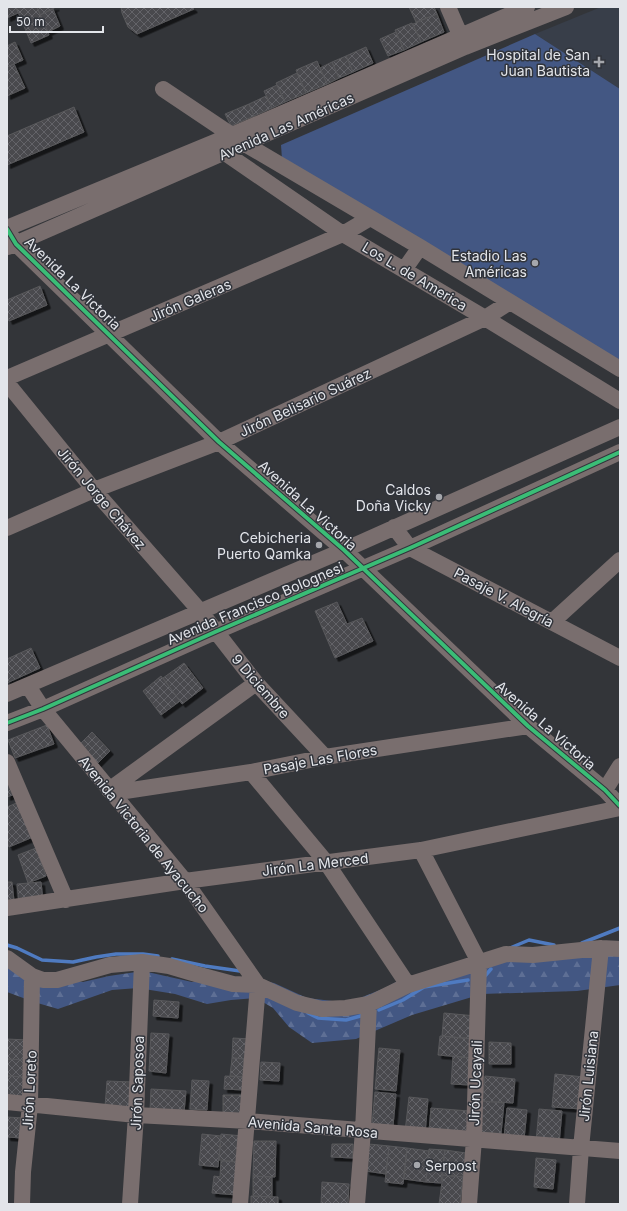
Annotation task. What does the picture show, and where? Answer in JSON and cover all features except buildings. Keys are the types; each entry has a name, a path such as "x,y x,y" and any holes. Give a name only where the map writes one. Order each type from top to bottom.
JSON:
{"street":[{"path":"448,7 463,41"},
{"name":"Avenida Las Américas","path":"12,246 239,139 463,41 528,7"},
{"name":"Avenida Las Américas","path":"463,41 566,7"},
{"name":"Los L. de America","path":"162,89 306,180 420,247 620,369"},
{"name":"Avenida Las Américas","path":"7,229 220,148"},
{"name":"Los L. de America","path":"220,148 343,234 486,318 620,401"},
{"path":"292,198 306,180"},
{"name":"Jirón Galeras","path":"7,378 343,234 370,218"},
{"name":"Avenida La Victoria","path":"7,229 12,246 110,334 219,442 344,550 362,569 528,726 605,790 620,807"},
{"path":"404,270 420,247"},
{"name":"Jirón Belisario Suárez","path":"7,528 94,490 219,442 486,318 510,302"},
{"name":"Jirón Jorge Chávez","path":"7,383 94,490 200,611"},
{"name":"Avenida Francisco Bolognesi","path":"7,694 344,550 620,427"},
{"name":"Avenida Francisco Bolognesi","path":"7,723 43,709 215,632 410,548 620,452"},
{"path":"527,469 540,488"},
{"name":"Pasaje V. Alegría","path":"394,528 410,548 620,658"},
{"path":"552,622 620,560"},
{"name":"9 Diciembre","path":"200,611 256,683 325,757"},
{"path":"111,792 256,683"},
{"name":"Avenida Victoria de Ayacucho","path":"28,686 43,709 185,881 258,985"},
{"name":"Pasaje Las Flores","path":"111,792 251,772 325,757 528,726"},
{"path":"7,762 66,900"},
{"path":"605,790 620,766"},
{"path":"251,772 326,862 408,985"},
{"name":"Jirón La Merced","path":"7,908 185,881 421,850 620,807"},
{"path":"421,850 479,962"},
{"path":"7,958 32,976 43,980 56,980 110,965 142,962 169,966 233,984 258,985 297,1003 322,1009 346,1008 369,1004 408,985 506,954 533,955 601,948 620,949"},
{"name":"Jirón Luisiana","path":"577,1204 581,1148 601,948"},
{"name":"Jirón Saposoa","path":"130,1204 136,1115 142,962"},
{"name":"Jirón Ucayali","path":"469,1204 474,1139 479,962"},
{"name":"Jirón Loreto","path":"22,1204 23,1172 30,1105 32,976"},
{"path":"240,1204 258,985"},
{"path":"357,1204 363,1131 369,1004"},
{"name":"Avenida Santa Rosa","path":"7,1102 136,1115 248,1121 620,1151"}],"shaded area":[{"name":"Hospital de San Juan Bautista","path":"601,7 620,7 620,89 535,34"}],"green space":[{"name":"Estadio Las Américas","path":"535,34 620,89 620,367 282,159 281,145"},
{"path":"620,945 620,985 577,991 482,994 412,1015 356,1039 312,1043 289,1027 273,1008 256,998 207,1004 175,994 138,988 112,990 58,1009 7,992 7,968 41,973 83,982 109,976 143,971 192,982 232,977 252,979 274,983 307,998 341,1002 360,998 385,988 407,976 426,975 464,967"}],"waterway":[{"path":"582,943 620,928"},
{"path":"510,948 529,940 554,945"},
{"path":"7,945 42,960 73,962 116,954 143,954 158,956"},
{"path":"172,959 240,971"},
{"path":"485,976 491,969"},
{"path":"379,1010 403,1000 424,987 468,980"},
{"path":"308,1013 318,1018 346,1020 364,1015"}],"cycle path":[{"path":"7,229 16,244 219,442 344,550 528,726 605,790 620,806"},
{"path":"7,723 43,709 215,632 410,548 620,452"}],"place":[{"name":"Hospital de San Juan Bautista","path":"599,62"},
{"name":"Estadio Las Américas","path":"535,263"},
{"name":"Caldos Doña Vicky","path":"439,497"},
{"name":"Cebicheria Puerto Qamka","path":"319,545"},
{"name":"Serpost","path":"417,1165"}]}
